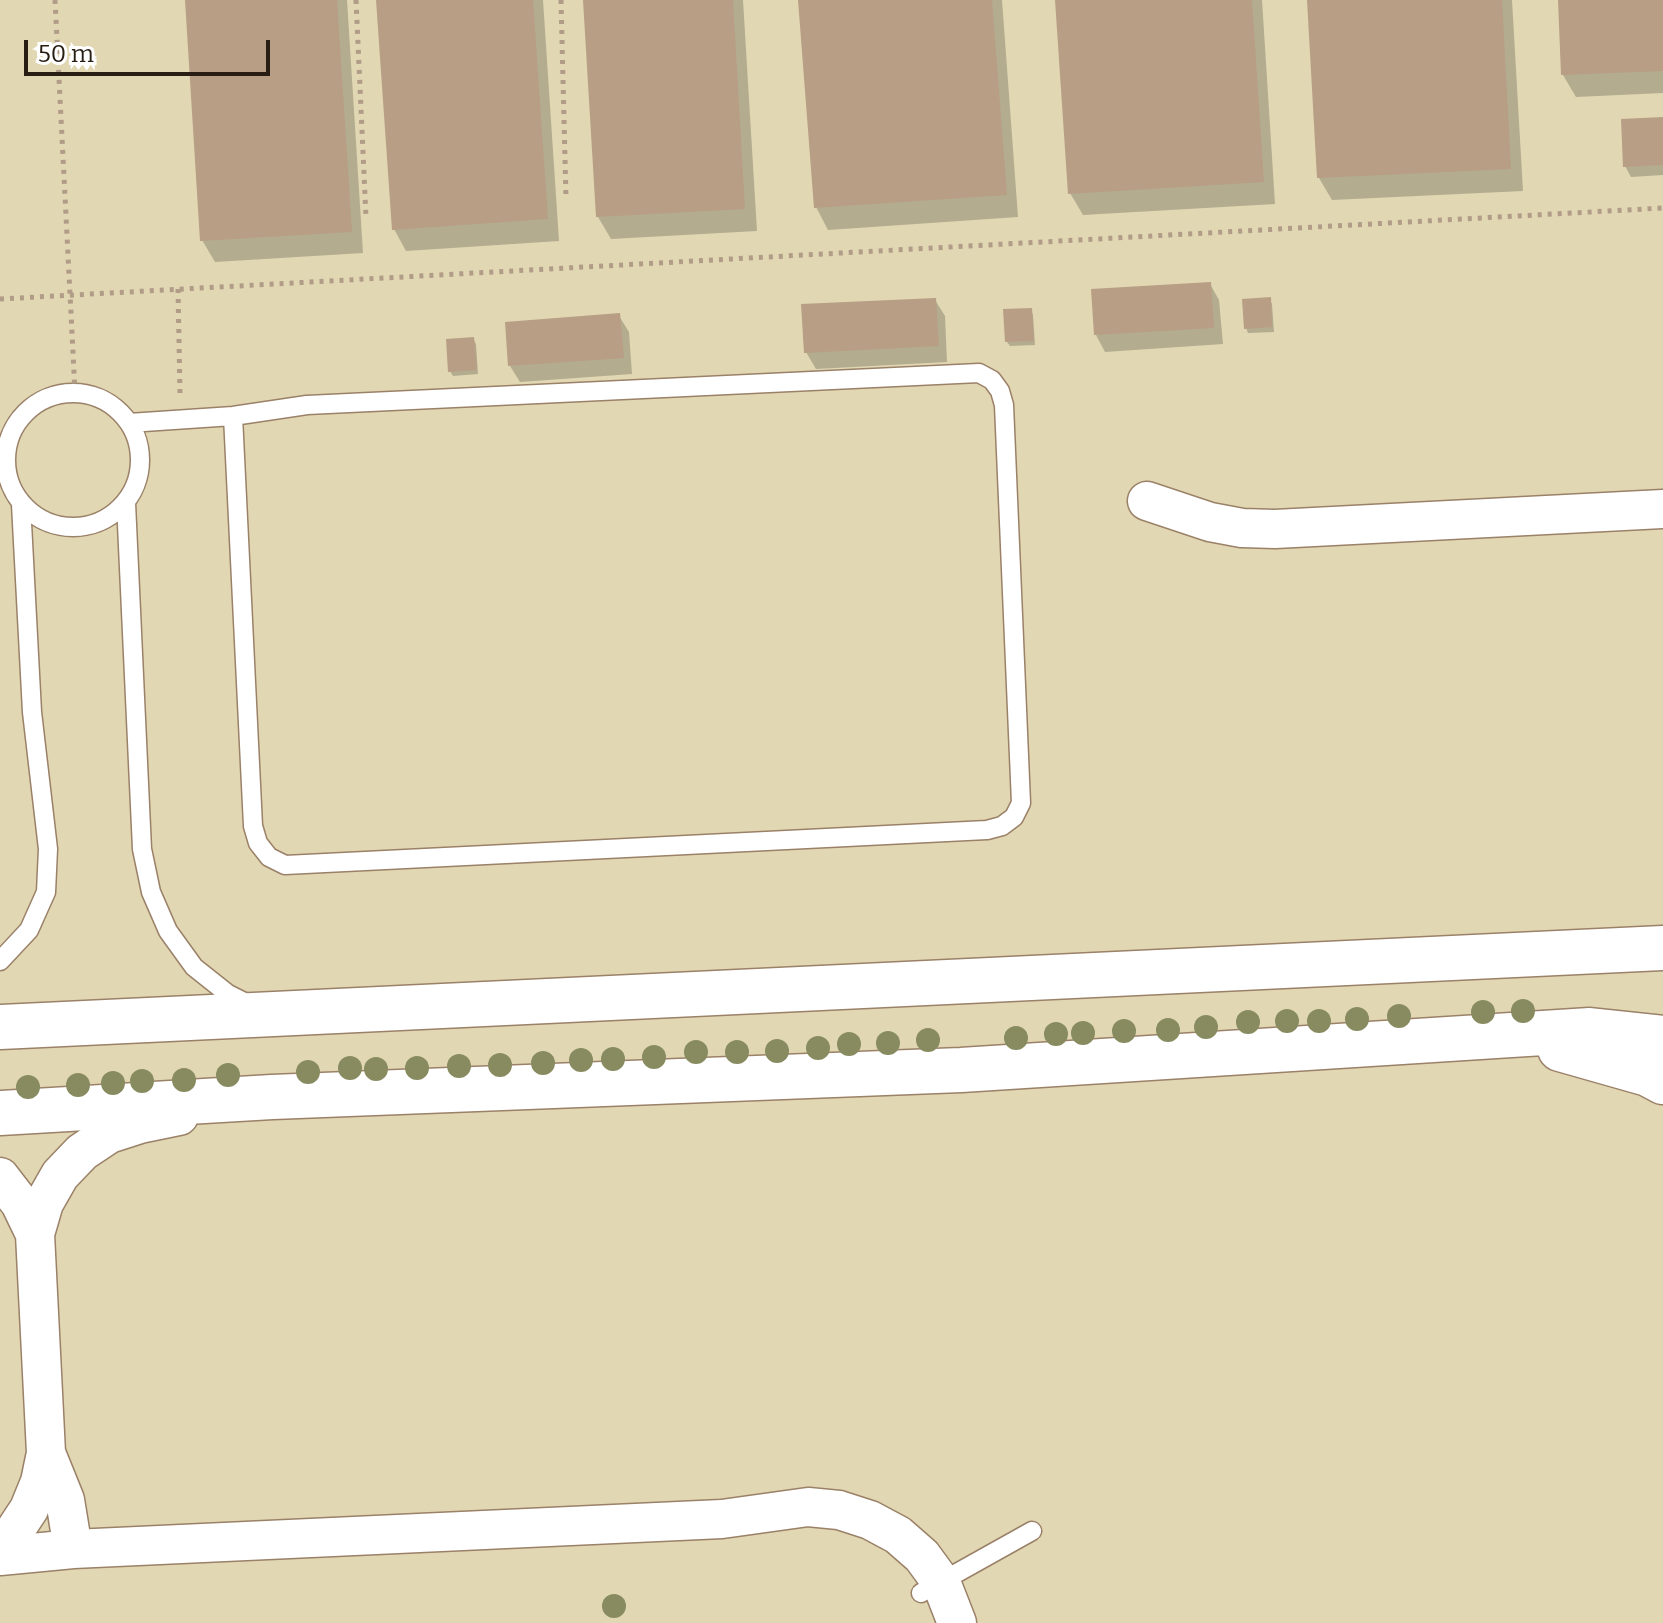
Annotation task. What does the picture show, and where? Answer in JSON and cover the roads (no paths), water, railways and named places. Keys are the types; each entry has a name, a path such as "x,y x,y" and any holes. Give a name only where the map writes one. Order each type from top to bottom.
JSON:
{"main road":[{"path":"0,1027 1663,948"},
{"path":"0,1113 272,1097 961,1070 1590,1030 1663,1038"},
{"path":"1491,1035 1582,1054 1648,1074 1663,1082"}],"street":[{"path":"1147,501 1210,522 1242,528 1275,529 1663,509"},
{"path":"0,1555 29,1509 40,1482 46,1453 35,1234 44,1203 60,1175 82,1152 109,1134 140,1124 272,1097"},
{"path":"0,1177 20,1203 35,1234"},
{"path":"46,1453 65,1500 73,1549"},
{"path":"0,1555 722,1519 808,1507 839,1510 870,1520 898,1535 922,1556 932,1599 957,1623"}],"lane":[{"path":"129,423 233,416 307,405 979,373 992,380 1000,391 1004,405 1021,803 1014,817 1002,826 987,830 285,865 269,857 258,843 253,826 233,416"},
{"path":"75,392 96,396 115,407 129,423 137,438 140,455 134,488 126,503 111,516 93,525 74,528 54,525 21,504 12,489 2,455 20,417 36,403 55,394 75,392"},
{"path":"126,503 142,849 151,892 168,931 194,967 228,994 267,1013"},
{"path":"0,961 29,930 41,904 46,892 48,849 32,712 21,504"},
{"path":"932,1599 1032,1531"}]}
